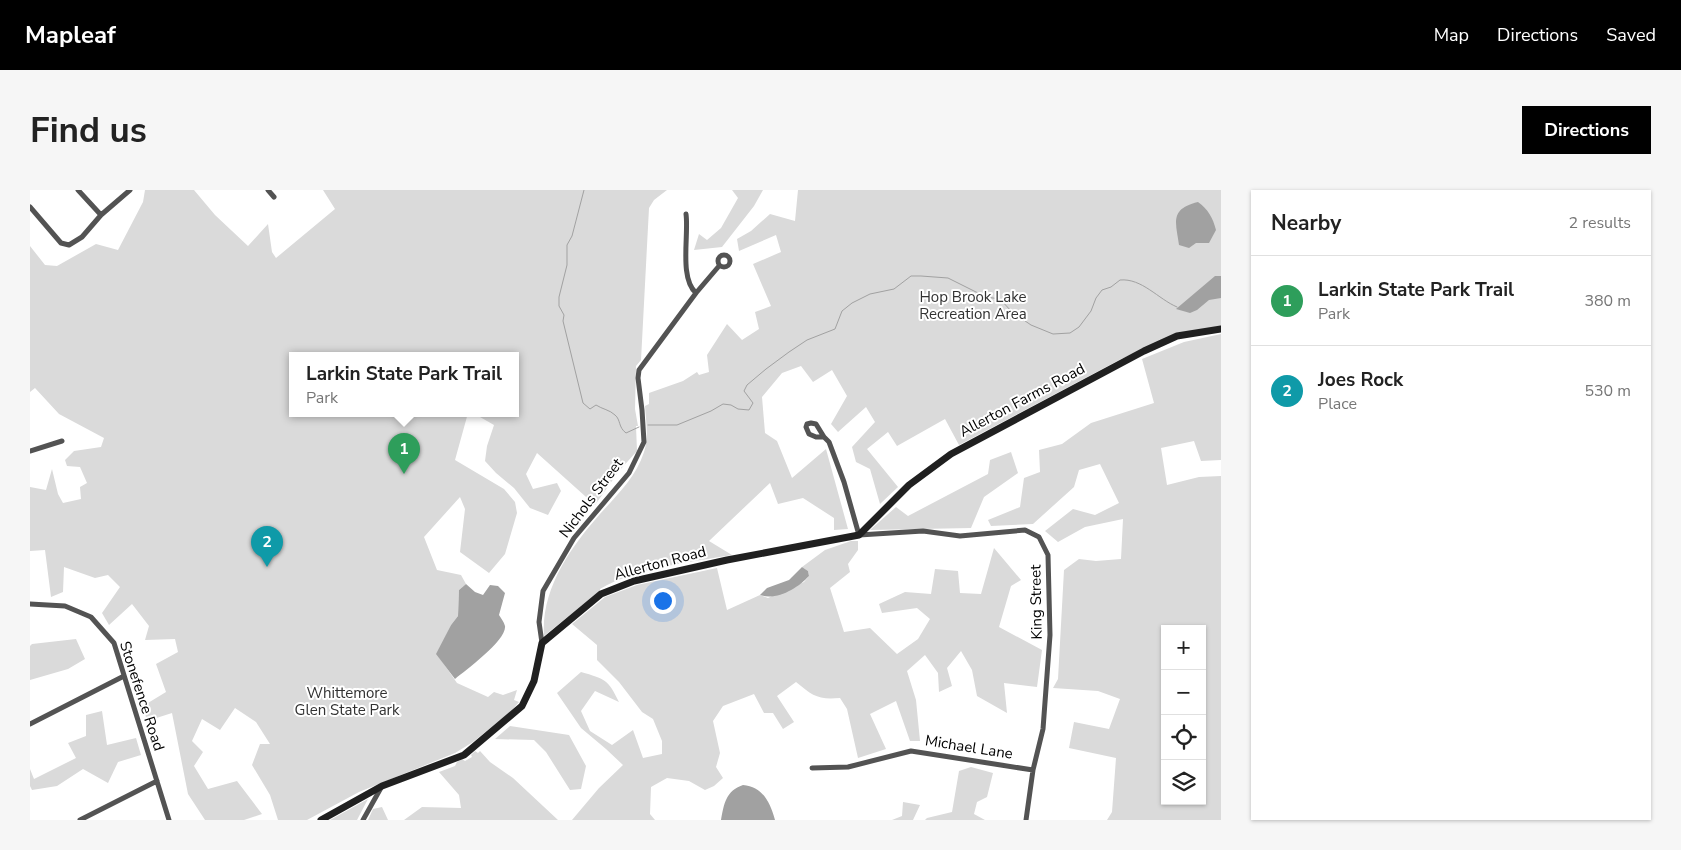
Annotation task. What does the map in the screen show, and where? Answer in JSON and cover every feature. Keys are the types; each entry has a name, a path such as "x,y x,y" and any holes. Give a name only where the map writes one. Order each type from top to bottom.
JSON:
{"street":[{"path":"78,190 102,215"},
{"path":"30,207 61,243 69,245 82,237 102,215 130,190"},
{"path":"268,190 274,197"},
{"path":"686,214 688,227 687,276 690,287 696,293 719,266"},
{"name":"Nichols Street","path":"542,643 538,622 543,591 574,538 628,473 644,442 638,378 639,370 696,293"},
{"name":"Allerton Farms Road","path":"859,535 909,485 951,454 1061,394 1177,336 1221,329"},
{"path":"824,437 829,442 844,482 859,535"},
{"path":"30,451 62,441"},
{"name":"King Street","path":"859,535 923,532 960,536 1025,530 1039,537 1048,555 1050,635 1043,729 1033,770 1026,820"},
{"name":"Allerton Road","path":"542,643 601,594 634,581 727,560 859,535"},
{"name":"Stonefence Road","path":"30,604 65,606 91,617 114,643 169,820"},
{"path":"321,820 382,786 464,755 522,706 534,681 542,643"},
{"path":"30,724 124,676"},
{"name":"Michael Lane","path":"812,768 848,767 911,750 1033,770"},
{"path":"80,820 157,781"},
{"path":"363,820 382,786"}],"green space":[{"name":"Whittemore Glen State Park","path":"145,190 194,190 215,215 248,246 268,224 272,252 276,258 335,209 323,190 667,190 654,200 649,208 641,360 636,366 635,409 638,426 636,426 637,451 619,471 595,505 537,453 526,474 533,489 557,483 561,491 548,515 530,508 514,488 485,461 487,446 494,425 480,417 519,417 519,352 289,352 289,417 467,417 455,460 504,489 515,502 517,513 505,554 489,573 460,552 465,509 460,497 424,537 437,570 461,575 466,584 459,590 458,616 451,625 437,654 457,683 488,697 494,692 503,695 517,690 514,700 519,702 510,712 473,742 455,753 359,792 307,820 278,820 270,795 252,765 260,744 270,744 256,722 235,708 220,730 202,719 192,741 203,752 194,766 208,789 237,781 262,814 244,820 205,820 188,794 172,713 147,721 143,706 166,692 156,664 178,652 175,639 145,640 149,626 132,604 109,625 102,613 120,587 108,575 95,578 64,567 63,592 51,597 45,550 30,551 30,487 46,490 52,469 58,494 63,503 81,499 80,487 87,483 80,467 67,466 65,460 74,451 101,447 104,438 59,414 35,388 30,392 30,246 45,265 57,266 96,244 118,250 143,202"},
{"path":"732,190 763,190 754,206 722,247 694,250 699,234 707,240 721,228 738,198"},
{"name":"Hop Brook Lake Recreation Area","path":"798,190 1221,190 1221,326 1184,332 1121,359 959,445 945,419 897,446 888,432 867,449 898,487 880,504 870,469 856,462 852,447 875,422 866,407 838,432 831,424 847,396 832,370 813,382 801,366 782,373 762,397 765,433 777,441 792,478 826,449 848,529 834,530 834,518 803,498 778,504 770,483 709,541 732,555 664,567 614,582 600,589 600,591 544,636 547,602 552,586 568,555 625,485 641,461 646,441 645,406 649,404 649,393 683,381 697,372 699,375 709,372 707,355 727,324 742,340 759,329 755,312 771,306 753,264 781,252 776,235 739,251 737,239 751,231 770,214 795,221"},
{"path":"1221,334 1221,460 1201,461 1194,441 1161,448 1167,485 1199,477 1221,476 1221,820 1107,820 1112,812 1116,758 1069,748 1074,722 1109,729 1120,699 1098,691 1053,688 1058,679 1064,570 1079,559 1096,561 1121,559 1123,519 1085,527 1058,542 1045,531 1073,509 1095,515 1119,503 1100,464 1079,470 1074,487 1033,524 991,526 988,520 1020,507 1024,478 1040,472 1039,450 1062,444 1091,423 1154,403 1142,359 1184,342"},
{"path":"1011,452 1018,473 984,497 971,528 870,530 896,507 908,516 988,474 990,460"},
{"path":"851,541 858,541 858,550 848,564 850,572 830,588 844,632 870,628 897,654 918,639 930,619 917,608 882,613 879,604 905,592 931,594 935,569 958,571 960,593 981,594 994,548 1021,580 1011,586 999,627 1042,650 1037,687 1004,683 1007,713 977,696 972,670 961,651 947,668 952,686 939,692 938,673 925,655 907,671 916,700 920,741 910,741 896,701 870,714 886,749 858,758 847,709 840,698 821,698 807,691 796,682 777,696 794,722 783,729 773,713 764,713 754,694 723,706 713,721 720,753 716,767 723,778 714,786 705,790 689,781 667,778 651,787 650,814 655,820 572,820 599,788 623,765 581,728 557,693 581,672 601,679 612,689 619,702 595,691 581,711 590,731 612,745 633,730 643,758 662,754 662,741 653,719 642,712 619,682 597,660 597,645 572,624 605,597 637,585 717,568 727,610 760,595 768,598 804,582 809,576 808,571 802,567 825,550"},
{"path":"76,639 85,659 68,669 30,680 30,646 32,644"},
{"path":"102,711 107,745 136,738 141,755 118,762 108,783 83,769 57,786 32,790 30,786 30,769 34,779 76,758 68,743 86,736 86,715"},
{"path":"510,726 569,735 586,766 581,789 570,790 546,752 534,740 495,739"},
{"path":"475,751 478,753 480,751 490,762 513,778 558,820 404,820 422,807 461,808 459,795 439,772 455,766 462,759 465,761 472,757 471,755"},
{"path":"971,767 993,773 987,797 977,802 974,814 985,820 925,820 952,812 959,771"},
{"path":"368,799 357,820 330,820"},
{"path":"903,802 920,805 913,820 892,820 902,816"},
{"path":"382,807 388,820 368,820 373,809"}],"shaded area":[{"path":"1198,202 1210,214 1216,230 1209,243 1196,243 1189,248 1179,245 1176,224 1178,213 1189,205"},
{"path":"1215,276 1221,276 1221,298 1209,300 1190,313 1176,309"},
{"path":"802,567 808,571 809,576 793,589 780,595 760,595 767,588 789,580"},
{"path":"466,584 475,592 483,595 490,585 498,586 505,593 499,615 505,626 500,639 493,647 455,679 436,654 451,625 458,616 459,590"},
{"path":"743,785 756,789 765,796 775,820 721,820 723,808 729,794"}],"waterway":[{"path":"584,190 572,236 567,245 567,265 559,297 559,306 564,315 563,321 583,403 590,409 596,405 613,413 626,433 639,427"},
{"path":"648,425 677,425 723,404 749,410 753,403 744,391 747,385 766,369 807,340 835,329 842,311 852,303 870,294 894,289 911,276 948,278 986,297 1000,299 1012,312 1031,325 1053,334 1070,333 1079,327 1091,311 1096,298 1102,290 1111,287 1120,280 1136,282 1177,307"}],"place":[{"name":"Larkin State Park Trail","path":"404,474"},
{"name":"Joes Rock","path":"267,567"}]}
